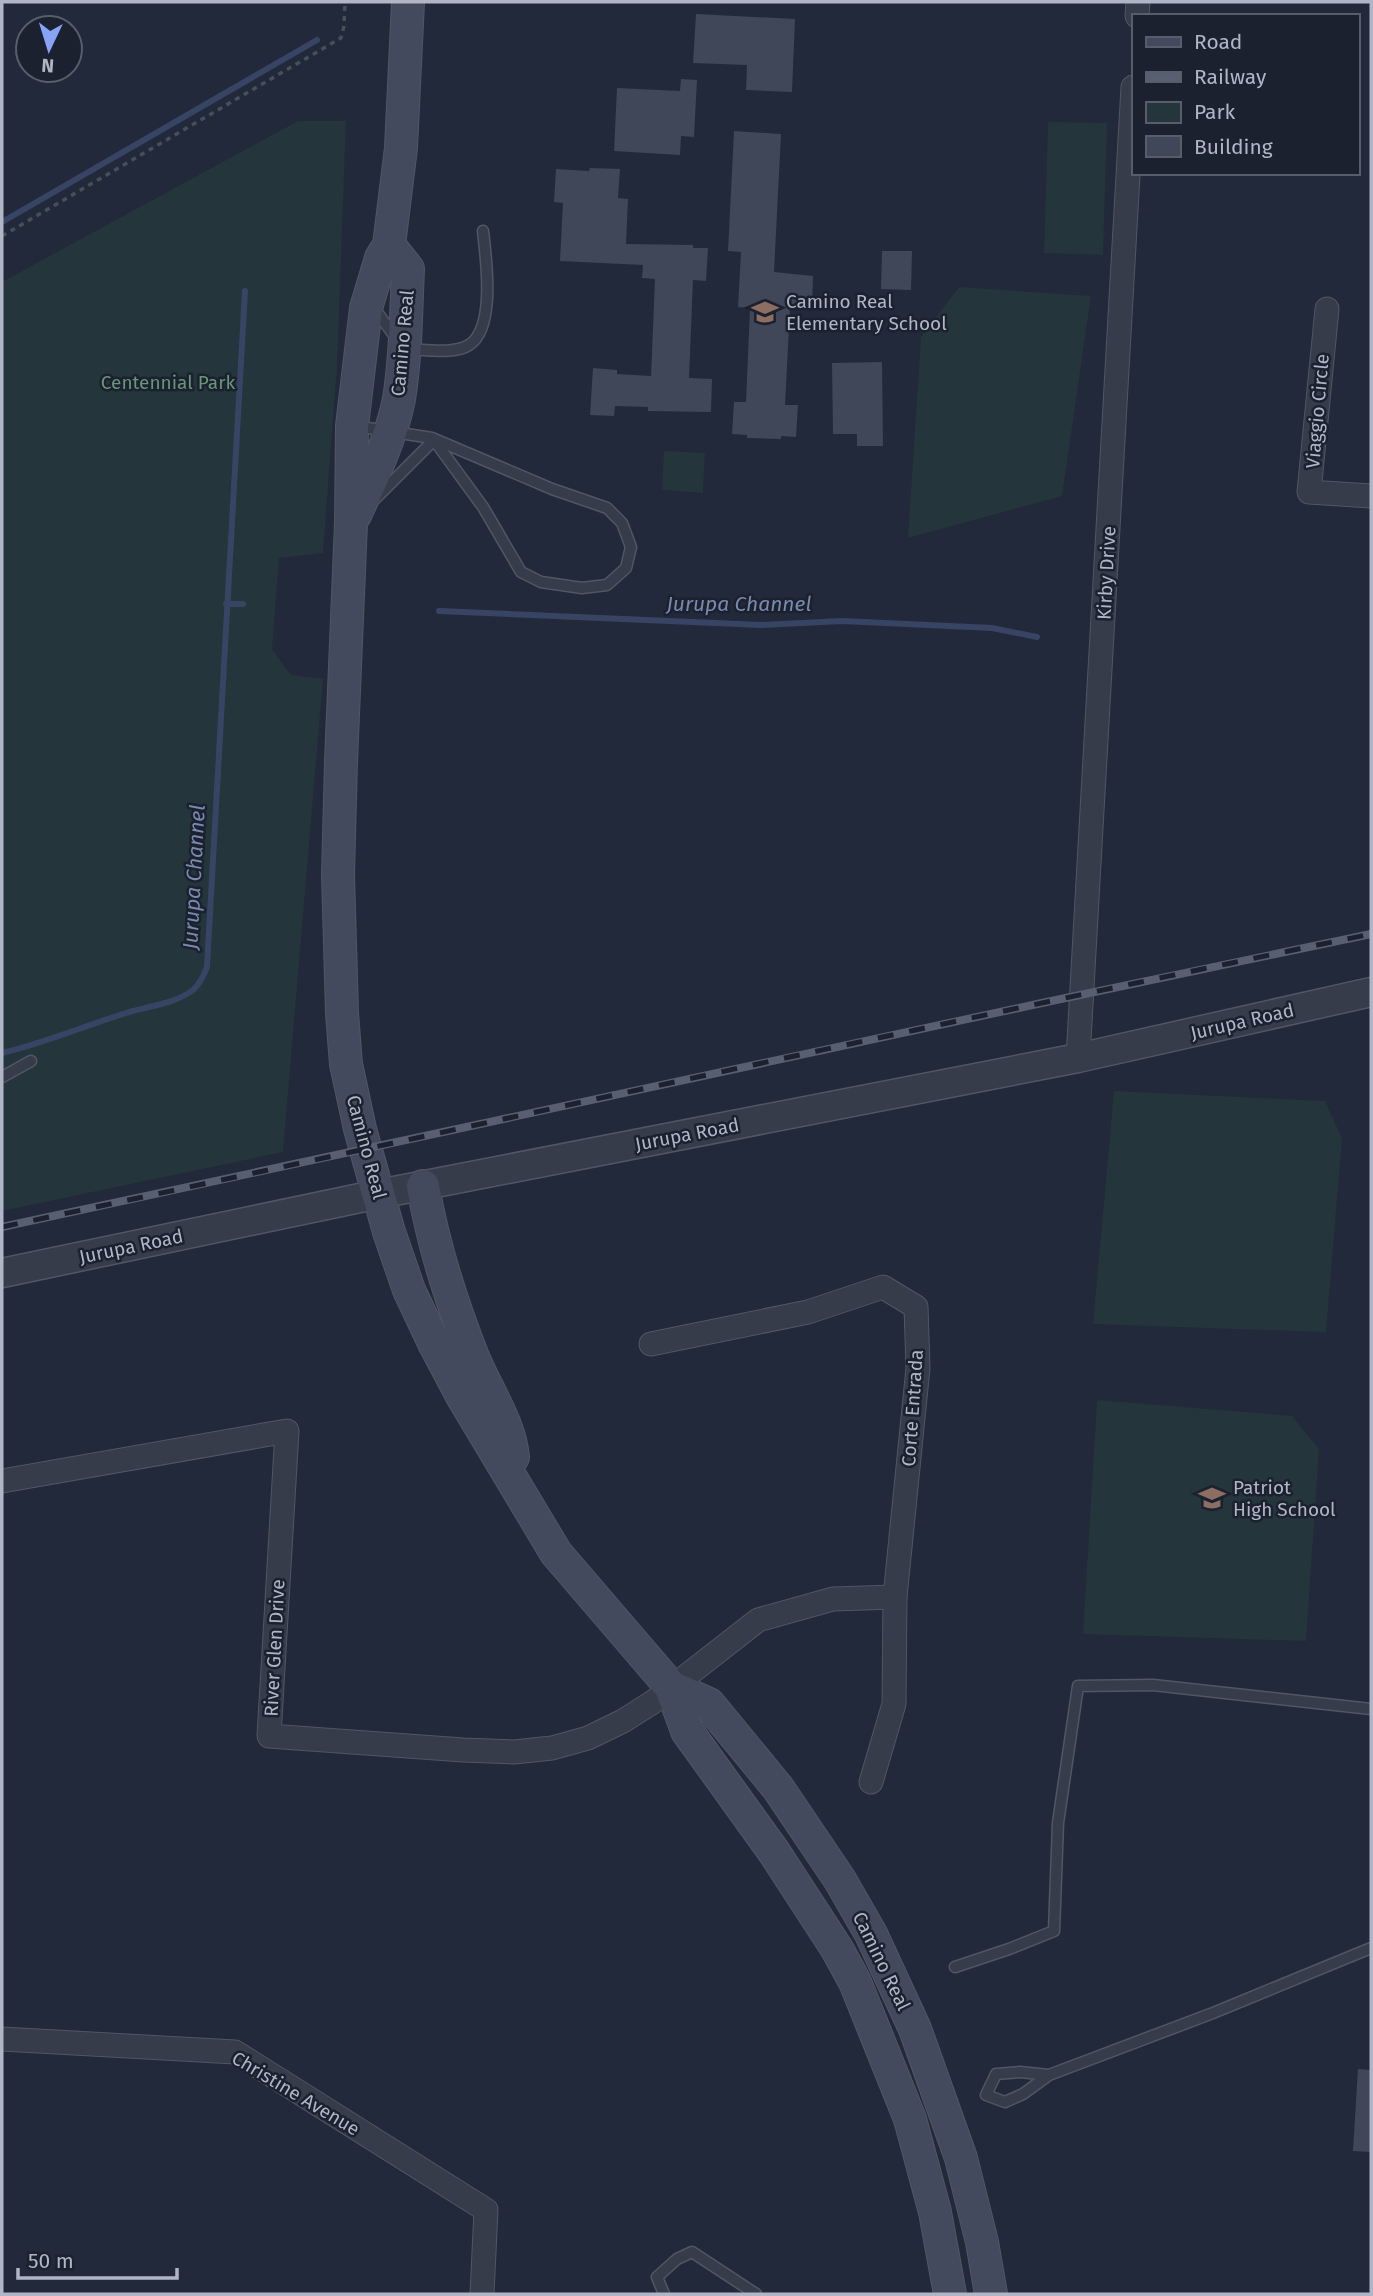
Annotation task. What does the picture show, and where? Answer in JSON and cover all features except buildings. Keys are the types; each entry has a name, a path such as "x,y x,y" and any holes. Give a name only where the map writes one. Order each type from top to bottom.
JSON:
{"main road":[{"name":"Camino Real","path":"408,2 401,148 389,245 381,258 368,300 352,426 338,874 346,1064 360,1129 389,1232 409,1290 434,1343 515,1487 556,1553 671,1687 687,1731 774,1852 837,1949 855,1982 910,2119 941,2245 950,2294"},
{"name":"Camino Real","path":"351,523 374,474 398,402 408,269 389,245"},
{"path":"423,1186 432,1235 457,1317 511,1441 515,1487"},
{"name":"Camino Real","path":"671,1687 709,1704 779,1788 840,1880 871,1934 915,2029 961,2158 982,2242 991,2294"},
{"path":"941,2245 960,2261 966,2294"}],"street":[{"name":"Kirby Drive","path":"1078,1058 1132,105"},
{"name":"Viaggio Circle","path":"1327,309 1309,492 1371,496"},
{"name":"Jurupa Road","path":"2,1273 379,1194 1078,1058 1371,992"},
{"name":"Corte Entrada","path":"651,1344 808,1312 883,1287 916,1307 918,1368 895,1597 894,1704 871,1782"},
{"name":"River Glen Drive","path":"2,1481 287,1431 269,1736 463,1750 514,1752 552,1748 589,1738 623,1721 671,1687"},
{"path":"671,1687 758,1620 833,1599 895,1597"},
{"name":"Christine Avenue","path":"2,2039 235,2052 486,2210 482,2294"}],"lane":[{"path":"368,300 404,348 449,351 470,345 484,325 488,277 483,230"},
{"path":"352,426 435,440 552,489 607,508 622,523 631,547 626,568 607,585 582,588 541,582 521,572 483,507 435,440"},
{"path":"351,523 435,440"},
{"path":"2,1077 31,1061"},
{"path":"955,1967 1054,1931 1058,1823 1078,1686 1153,1685 1371,1709"},
{"path":"1049,2075 1020,2072 996,2074 986,2095 1005,2102 1023,2094 1049,2075 1213,2013 1371,1948"},
{"path":"664,2294 657,2277 677,2259 692,2252 756,2294"}],"path":[{"path":"2,236 341,38 345,2"}],"green space":[{"name":"Centennial Park","path":"298,121 346,121 337,366 323,553 279,558 272,649 291,675 323,679 283,1152 2,1211 2,282"},
{"path":"1048,122 1107,123 1103,255 1044,253"},
{"path":"959,287 1091,296 1062,496 908,538 921,337"},
{"path":"664,451 705,453 703,493 662,490"},
{"path":"1114,1091 1325,1101 1342,1138 1326,1332 1093,1324"},
{"path":"1097,1400 1292,1416 1319,1449 1306,1641 1083,1634"}],"waterway":[{"path":"2,222 317,40"},
{"name":"Jurupa Channel","path":"2,1053 178,999 195,988 207,967 245,291"},
{"name":"Jurupa Channel","path":"226,604 243,604"},
{"name":"Jurupa Channel","path":"439,611 761,625 842,621 992,628 1037,637"}],"railway":[{"path":"2,1227 1371,934"}],"place":[{"name":"Camino Real Elementary School","path":"765,312"},
{"name":"Patriot High School","path":"1212,1498"}]}
